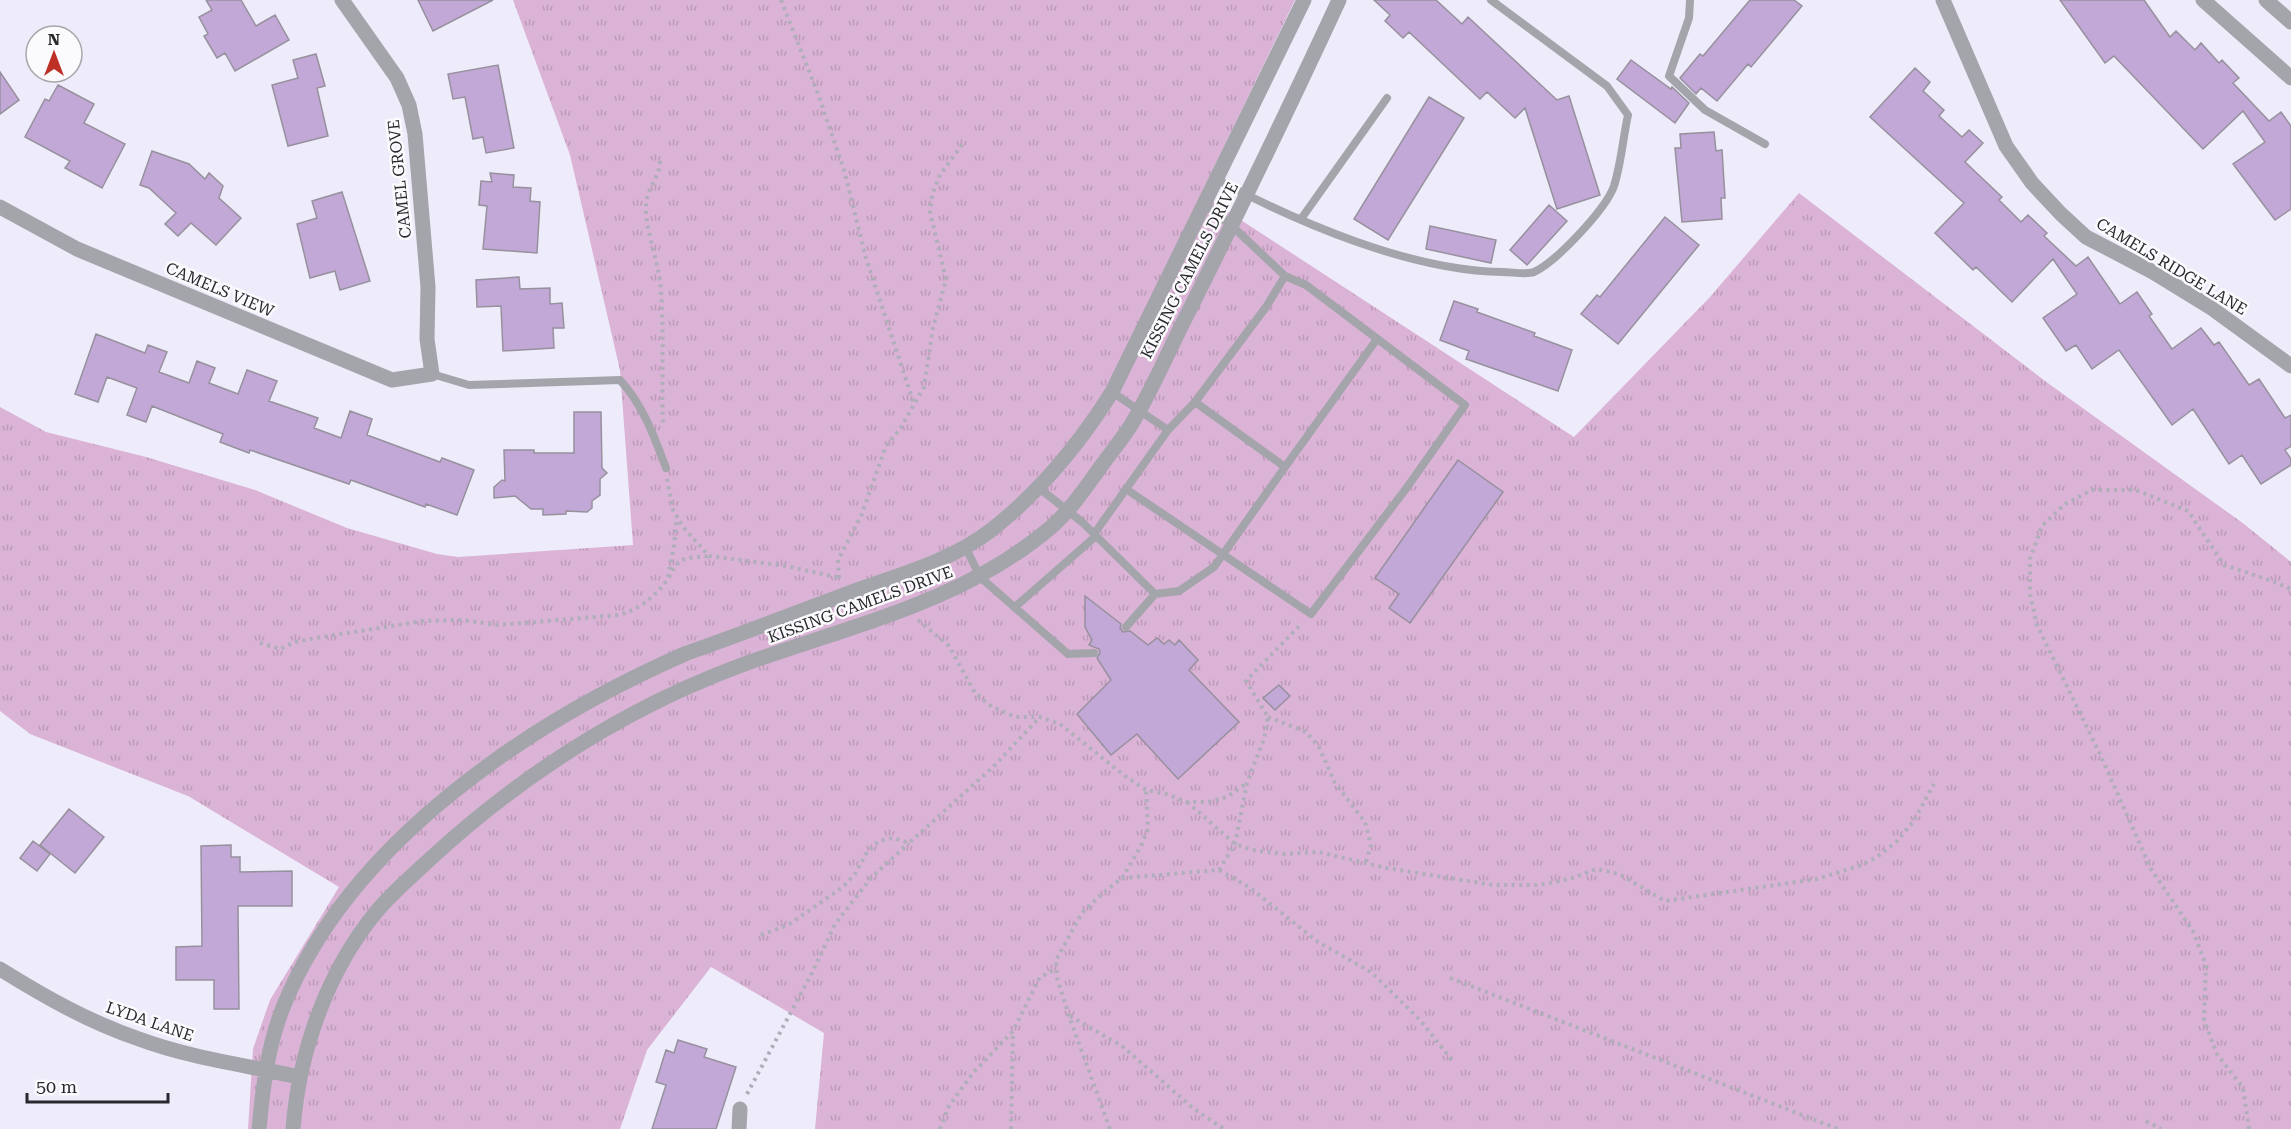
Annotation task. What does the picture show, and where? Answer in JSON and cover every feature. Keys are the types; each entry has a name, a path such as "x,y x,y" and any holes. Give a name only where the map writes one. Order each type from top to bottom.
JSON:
{"street":[{"name":"CAMEL GROVE","path":"342,0 398,78 409,105 417,158 428,287 427,339 432,374"},
{"name":"KISSING CAMELS DRIVE","path":"259,1129 266,1069 284,1004 303,965 328,923 362,878 410,830 475,776 511,748 616,685 687,653 951,554 988,532 1039,488 1074,447 1112,392 1304,0"},
{"name":"KISSING CAMELS DRIVE","path":"293,1129 299,1077 309,1041 335,977 371,920 409,879 485,812 528,779 614,723 681,690 739,666 903,610 980,577 1048,530 1068,510 1131,425 1247,196 1339,0"},
{"name":"CAMELS RIDGE LANE","path":"1943,0 2007,146 2032,183 2061,214 2086,237 2153,272 2210,307 2291,366"},
{"path":"2203,0 2291,78"},
{"path":"2266,0 2291,22"},
{"name":"CAMELS VIEW","path":"0,207 77,249 392,381 432,374"},
{"name":"LYDA LANE","path":"0,969 62,1007 141,1040 200,1057 299,1077"},
{"path":"739,1129 740,1109"}],"lane":[{"path":"1216,179 1247,196 1399,257 1482,272 1532,273 1550,262 1597,215 1613,188 1628,115 1607,86 1491,0"},
{"path":"1690,0 1689,18 1669,76 1705,110 1765,144"},
{"path":"1301,219 1387,98"},
{"path":"1126,489 1311,614 1408,486 1465,405 1306,285 1285,276 1232,226 1204,204"},
{"path":"1015,607 1095,535 1168,430 1195,402 1266,307 1285,276"},
{"path":"1126,627 1155,594 1179,591 1214,567 1377,339"},
{"path":"432,374 469,385 620,380 631,392 650,424 666,468"},
{"path":"1112,392 1168,430"},
{"path":"1195,402 1285,467"},
{"path":"1039,488 1068,510 1155,594"},
{"path":"965,546 980,577 1068,654 1094,653"}],"path":[{"path":"781,0 844,170 866,258 914,405"},
{"path":"839,578 838,560 861,516 886,446 900,429 924,387 933,328 946,279 930,212 932,195 940,175 964,142"},
{"path":"660,161 660,171 645,203 661,298 663,425"},
{"path":"666,468 673,510 683,527 709,556"},
{"path":"2249,1129 2244,1088 2217,1054 2204,1020 2206,965 2193,932 2151,869 2099,752 2037,625 2030,594 2030,559 2043,526 2066,504 2092,490 2136,490 2188,511 2224,565 2291,589"},
{"path":"667,580 674,546 676,516"},
{"path":"260,643 280,649 295,642 423,621 462,620 498,625 619,615 636,610 652,598 678,563 685,559 709,556 786,566 839,578 860,590"},
{"path":"903,610 923,623 949,646 975,693 992,707 1016,717 1040,717 1060,724 1146,790 1187,802 1235,844 1252,850 1283,854 1319,852 1386,868 1493,885 1539,885 1569,879 1597,868 1619,874 1665,901 1818,879 1859,866 1877,857 1896,842 1913,822 1934,784"},
{"path":"1311,614 1246,681 1268,717 1306,732 1320,747 1335,783 1365,822 1371,845 1366,862"},
{"path":"740,1109 783,1023 813,971 835,924 871,878 993,767 1040,717"},
{"path":"1219,870 1235,844 1247,783 1264,739 1268,717"},
{"path":"1187,802 1208,802 1227,797 1247,783"},
{"path":"1110,1129 1069,1016 1057,978 1056,960 1083,913 1122,878 1141,846 1148,829 1146,790"},
{"path":"761,935 788,925 843,887 855,874 867,852 879,841 893,838 909,843"},
{"path":"1122,878 1219,870 1249,887 1318,942 1371,972 1420,1020 1454,1063"},
{"path":"940,1129 949,1106 973,1073 1013,1031 1040,976 1056,969"},
{"path":"1449,978 1838,1129"},
{"path":"1069,1016 1122,1046 1194,1109 1224,1129"},
{"path":"1011,1129 1013,1031"},
{"path":"2146,1121 2161,1129"}],"green space":[{"path":"513,0 1295,0 1201,194 1574,437 1710,297 1799,193 2045,381 2244,524 2291,562 2291,1129 815,1129 824,1033 711,967 647,1050 620,1129 248,1129 253,1049 270,1000 339,887 188,796 30,734 0,711 0,407 46,432 146,457 255,490 347,528 437,554 458,557 633,545 620,370 570,155"}],"building":[{"path":"206,0 241,0 256,26 275,15 289,40 235,71 225,53 217,58 204,36 208,34 199,17 212,10"},
{"path":"418,0 493,0 433,31"},
{"path":"1374,0 1436,0 1462,24 1468,17 1557,100 1569,96 1600,195 1557,209 1525,108 1515,118 1487,92 1480,99 1409,32 1403,38 1385,21 1390,15"},
{"path":"1750,0 1794,0 1802,6 1751,67 1748,64 1717,101 1701,88 1696,94 1680,78 1700,54 1703,56"},
{"path":"2060,0 2144,0 2170,37 2176,31 2195,50 2201,43 2219,63 2222,60 2239,78 2233,83 2269,121 2281,112 2291,126 2291,209 2275,220 2233,164 2265,142 2243,111 2203,149 2114,56 2105,63"},
{"path":"316,54 325,86 317,88 328,136 288,146 272,85 298,78 293,60"},
{"path":"1631,60 1671,89 1672,87 1689,103 1675,123 1617,79"},
{"path":"498,65 514,148 486,153 483,137 473,139 465,97 453,99 448,74"},
{"path":"1915,68 1930,82 1923,91 1944,110 1939,116 1962,137 1969,130 1983,143 1965,162 2002,197 1999,200 2021,222 2028,215 2047,233 2044,236 2076,266 2088,257 2120,304 2137,292 2152,314 2149,316 2172,349 2201,328 2214,345 2219,342 2249,385 2259,379 2285,418 2291,415 2291,446 2285,450 2291,459 2291,465 2261,484 2242,455 2229,464 2193,409 2172,425 2119,350 2092,369 2076,345 2066,351 2043,318 2077,294 2053,259 2012,302 1976,267 1973,270 1935,233 1964,203 1870,117"},
{"path":"0,72 19,100 0,114"},
{"path":"58,85 94,104 84,123 125,144 102,188 65,168 70,161 25,137 45,99 49,101"},
{"path":"1429,97 1464,118 1388,240 1354,219"},
{"path":"1714,132 1716,151 1722,150 1725,198 1721,198 1722,219 1682,222 1675,148 1681,148 1680,134"},
{"path":"152,151 189,164 205,179 209,173 223,186 219,198 241,218 216,245 191,223 178,236 165,224 176,213 149,188 140,185"},
{"path":"490,173 514,175 513,187 531,188 530,201 540,202 537,253 483,249 487,206 479,205 481,181 492,182"},
{"path":"342,192 370,281 340,290 335,271 310,278 297,224 317,218 312,201"},
{"path":"1549,205 1567,221 1527,265 1510,250"},
{"path":"1665,217 1699,245 1618,344 1581,314 1597,295 1600,297"},
{"path":"1430,226 1496,240 1491,263 1426,249"},
{"path":"519,277 520,289 550,288 550,304 562,303 564,328 553,328 554,348 503,351 501,306 477,307 476,280"},
{"path":"1454,301 1478,309 1477,312 1535,333 1534,336 1572,350 1558,391 1466,359 1469,351 1440,340"},
{"path":"96,334 145,353 148,345 167,352 159,372 189,383 197,361 215,368 209,383 238,394 247,370 277,381 269,401 318,418 314,428 341,438 350,411 372,419 367,435 440,462 442,458 474,470 457,515 426,504 425,507 351,480 349,484 250,450 249,453 220,442 223,434 152,406 146,422 127,415 137,388 107,377 98,402 75,394"},
{"path":"574,412 601,412 602,468 607,473 600,479 600,495 592,501 592,508 587,512 566,511 566,514 543,515 543,509 531,509 515,496 494,498 494,487 502,480 505,481 504,450 574,453"},
{"path":"1458,460 1503,492 1410,623 1389,608 1399,594 1375,578"},
{"path":"1085,596 1121,624 1120,628 1123,632 1130,631 1148,645 1157,638 1164,644 1169,640 1175,645 1179,640 1198,660 1189,670 1239,722 1178,779 1137,734 1111,755 1077,714 1111,680 1097,658 1100,653 1099,649 1089,645 1092,640 1085,627"},
{"path":"1279,685 1290,696 1275,710 1263,698"},
{"path":"69,809 104,837 75,873 40,845"},
{"path":"33,841 50,854 37,871 20,858"},
{"path":"231,845 231,857 240,857 240,872 292,871 292,906 238,906 239,1009 214,1009 214,980 176,980 176,947 202,946 201,846"},
{"path":"678,1040 707,1049 704,1057 736,1067 716,1129 652,1129 666,1085 656,1082 666,1050 674,1053"}]}
